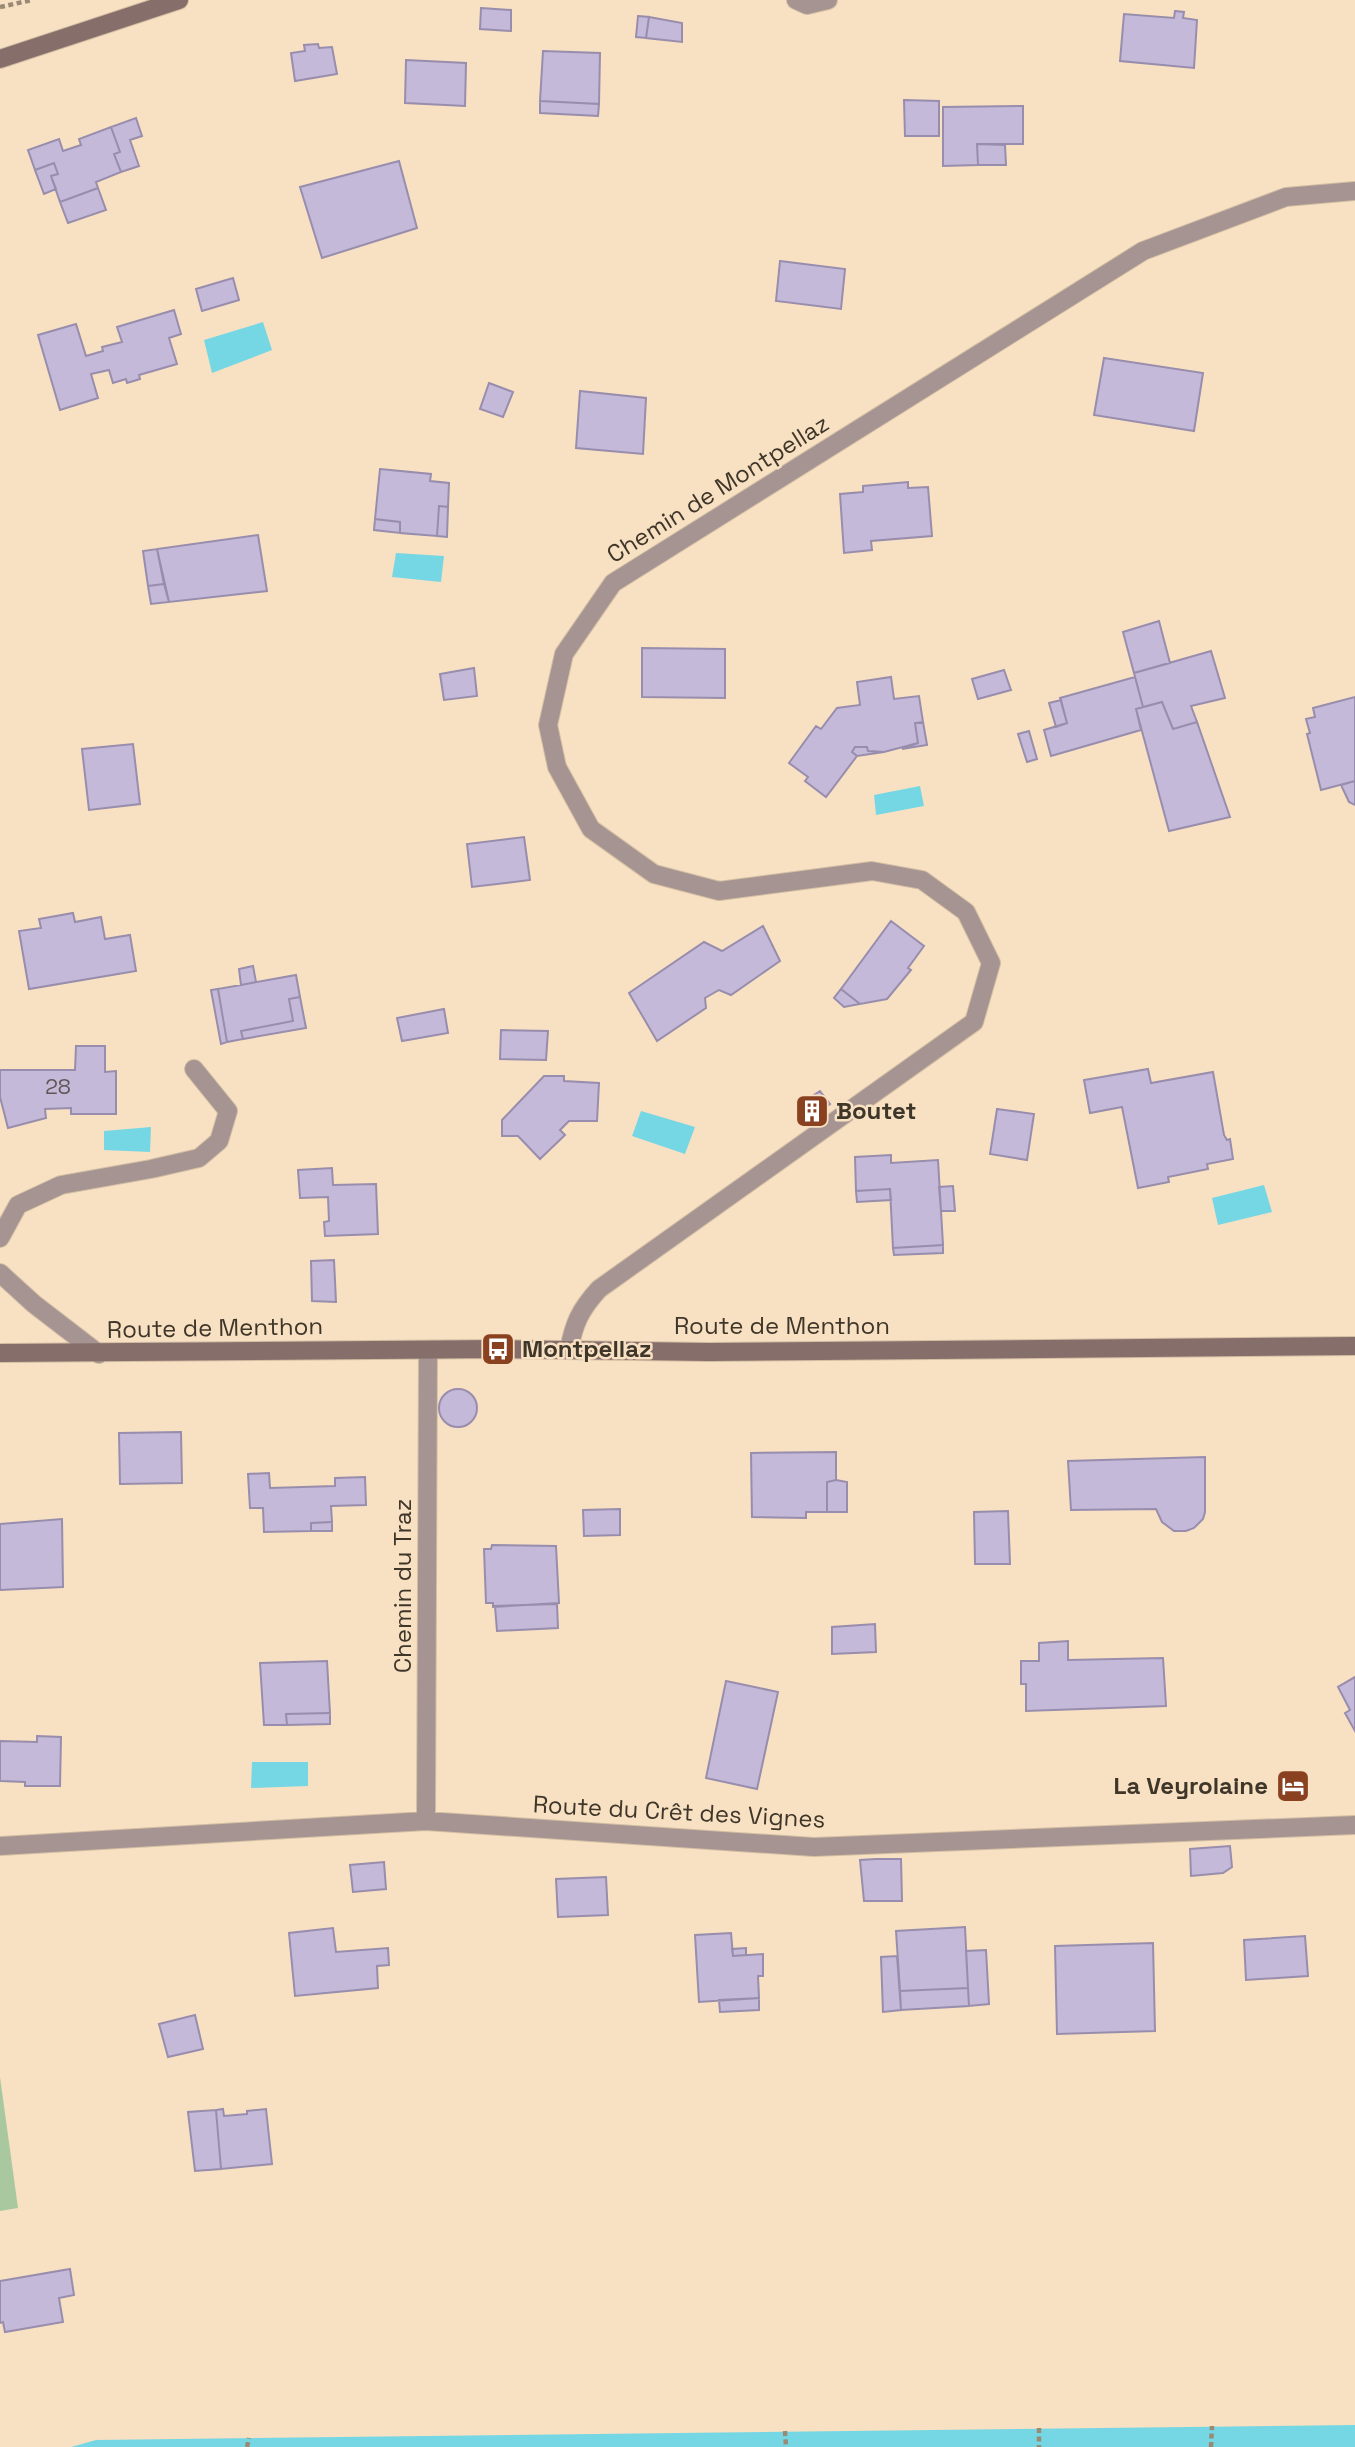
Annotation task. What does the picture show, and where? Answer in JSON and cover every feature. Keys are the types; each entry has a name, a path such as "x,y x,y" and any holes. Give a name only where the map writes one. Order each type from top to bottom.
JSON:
{"main road":[{"path":"0,59 179,0"},
{"name":"Route de Menthon","path":"0,1353 569,1350 722,1352 1355,1346"}],"street":[{"path":"796,0 807,5 828,0"},
{"name":"Chemin de Montpellaz","path":"569,1350 574,1326 584,1306 599,1289 974,1022 991,963 966,912 922,880 872,870 719,891 654,874 591,829 557,767 548,725 564,654 613,583 1143,251 1286,197 1355,191"},
{"path":"0,1238 18,1205 61,1185 151,1169 199,1157 219,1141 228,1111 194,1069"},
{"path":"0,1273 34,1304 99,1354"},
{"name":"Chemin du Traz","path":"426,1821 428,1351"},
{"name":"Route du Crêt des Vignes","path":"0,1846 426,1821 814,1847 1355,1825"}],"path":[{"path":"0,7 32,0"},
{"path":"1211,2447 1212,2426"},
{"path":"1039,2428 1040,2447"},
{"path":"785,2431 786,2447"},
{"path":"247,2447 248,2438"}],"green space":[{"path":"0,2077 18,2208 0,2211"}],"water":[{"path":"263,322 272,350 212,373 204,340"},
{"path":"396,553 444,556 441,582 392,577"},
{"path":"920,786 924,806 876,815 874,795"},
{"path":"641,1111 695,1127 685,1154 632,1136"},
{"path":"151,1127 150,1152 104,1150 104,1131"},
{"path":"1264,1185 1272,1212 1218,1225 1212,1198"},
{"path":"252,1762 308,1762 308,1786 251,1788"},
{"path":"1355,2425 1355,2447 71,2447 96,2440"}],"building":[{"path":"481,8 511,10 511,31 480,29"},
{"path":"1175,11 1184,12 1183,18 1197,20 1194,68 1120,61 1124,14 1174,18"},
{"path":"638,16 649,17 646,38 636,37"},
{"path":"649,17 682,23 682,42 646,38"},
{"path":"318,44 319,48 332,47 337,74 295,81 291,53 305,51 304,45"},
{"path":"543,51 600,53 599,104 540,101"},
{"path":"406,60 466,63 465,106 405,103"},
{"path":"904,100 939,101 939,136 905,136"},
{"path":"540,101 599,104 598,116 540,113"},
{"path":"1023,106 1023,144 977,144 978,165 943,166 943,107"},
{"path":"136,118 142,136 130,140 139,166 121,172 114,154 120,152 111,127"},
{"path":"111,127 120,152 114,154 121,172 96,182 98,188 60,202 51,176 58,174 54,163 35,170 28,150 59,139 63,151 81,145 79,139"},
{"path":"977,144 1005,145 1006,165 978,165"},
{"path":"399,161 417,228 322,258 300,187"},
{"path":"54,163 58,174 51,176 56,189 44,194 35,170"},
{"path":"98,188 106,210 68,223 60,202"},
{"path":"780,261 845,269 841,309 776,301"},
{"path":"233,278 239,300 202,311 196,289"},
{"path":"174,310 181,334 169,338 177,364 139,375 140,379 127,383 126,379 113,383 109,370 91,374 98,398 60,410 38,335 76,324 86,356 103,351 102,347 122,342 117,327"},
{"path":"1104,358 1203,373 1194,431 1094,415"},
{"path":"489,383 513,392 503,417 480,409"},
{"path":"580,391 646,398 643,454 576,448"},
{"path":"380,469 431,474 430,481 449,483 448,507 439,506 437,536 400,533 400,522 375,519"},
{"path":"908,482 908,488 928,487 932,536 871,541 872,550 844,553 840,494 863,492 863,486"},
{"path":"439,506 448,507 447,537 437,536"},
{"path":"375,519 400,522 400,533 374,530"},
{"path":"258,535 267,591 169,602 157,549"},
{"path":"157,549 164,584 148,586 143,551"},
{"path":"164,584 169,602 151,604 148,586"},
{"path":"1159,621 1170,663 1134,673 1123,632"},
{"path":"642,648 725,649 725,698 642,697"},
{"path":"1211,651 1225,698 1191,706 1197,722 1173,729 1162,702 1143,707 1134,673"},
{"path":"474,668 477,696 444,700 440,674"},
{"path":"1004,670 1011,690 978,699 972,679"},
{"path":"891,677 894,699 919,696 923,722 915,723 918,743 884,752 855,747 852,752 857,756 826,797 805,781 808,777 789,763 816,726 821,729 837,708 860,705 857,682"},
{"path":"1135,677 1143,707 1136,709 1141,730 1051,756 1044,730 1067,723 1060,698"},
{"path":"1355,697 1355,781 1321,790 1307,734 1310,733 1306,719 1315,717 1313,708"},
{"path":"1061,700 1067,723 1056,727 1049,703"},
{"path":"1162,702 1173,729 1197,722 1230,817 1169,831 1136,709"},
{"path":"923,722 927,745 902,749 918,743 915,723"},
{"path":"1029,731 1037,759 1027,762 1018,734"},
{"path":"133,744 140,804 89,810 82,749"},
{"path":"855,747 884,752 857,756 852,752"},
{"path":"1355,781 1355,805 1349,802 1341,785"},
{"path":"524,837 530,880 472,887 467,844"},
{"path":"73,913 75,922 101,917 105,939 130,935 136,971 29,989 19,931 41,928 39,919"},
{"path":"891,921 924,946 908,968 911,970 887,999 860,1004 841,989"},
{"path":"763,926 780,961 731,995 719,990 705,998 706,1008 657,1041 629,993 704,942 722,951"},
{"path":"253,966 256,982 241,985 239,969"},
{"path":"296,975 300,997 289,999 293,1021 241,1031 243,1039 227,1042 218,989"},
{"path":"218,989 227,1042 221,1044 211,990"},
{"path":"841,989 860,1004 844,1007 834,998"},
{"path":"300,997 306,1028 243,1039 241,1031 293,1021 289,999"},
{"path":"444,1009 448,1033 402,1041 397,1018"},
{"path":"501,1030 548,1031 546,1060 500,1059"},
{"path":"76,1046 105,1046 105,1072 116,1071 116,1114 71,1114 71,1108 45,1109 46,1118 8,1128 0,1097 0,1070 75,1070"},
{"path":"1148,1069 1151,1083 1213,1072 1224,1135 1227,1140 1230,1139 1233,1159 1207,1164 1208,1169 1168,1177 1169,1182 1138,1188 1122,1107 1090,1113 1084,1080"},
{"path":"544,1076 564,1076 564,1081 599,1083 597,1121 569,1121 560,1130 565,1135 540,1159 518,1136 502,1136 502,1120"},
{"name":"Boutet","path":"820,1091 830,1104 810,1118 800,1104"},
{"path":"997,1109 1034,1114 1027,1160 990,1154"},
{"path":"891,1155 891,1163 938,1160 943,1245 893,1248 890,1189 856,1191 855,1157"},
{"path":"332,1168 333,1185 376,1184 378,1234 325,1236 324,1222 329,1221 328,1197 300,1198 298,1170"},
{"path":"953,1186 955,1211 941,1211 939,1187"},
{"path":"890,1189 891,1200 857,1202 856,1191"},
{"path":"943,1245 943,1253 894,1255 893,1248"},
{"path":"334,1260 336,1302 312,1301 311,1261"},
{"path":"458,1389 472,1394 477,1408 472,1422 458,1427 444,1422 439,1408 444,1394"},
{"path":"181,1432 182,1483 120,1484 119,1433"},
{"path":"836,1452 836,1480 827,1482 827,1512 806,1512 806,1518 752,1517 751,1453"},
{"path":"1205,1457 1205,1512 1203,1519 1194,1528 1174,1531 1162,1522 1156,1509 1071,1510 1068,1461"},
{"path":"269,1473 270,1488 335,1486 335,1478 365,1477 366,1505 331,1506 332,1522 311,1523 311,1531 264,1532 263,1508 250,1508 248,1474"},
{"path":"827,1482 847,1482 847,1512 827,1512"},
{"path":"620,1509 620,1535 584,1536 583,1510"},
{"path":"1008,1511 1010,1564 975,1564 974,1512"},
{"path":"62,1519 63,1587 0,1590 0,1524"},
{"path":"332,1522 332,1531 311,1531 311,1523"},
{"path":"492,1545 556,1546 559,1603 493,1607 493,1603 486,1603 484,1549 491,1549"},
{"path":"557,1604 558,1628 497,1631 495,1606"},
{"path":"875,1624 876,1652 832,1654 832,1627"},
{"path":"1068,1641 1068,1660 1163,1658 1166,1706 1026,1711 1026,1684 1021,1684 1021,1661 1039,1661 1039,1643"},
{"path":"327,1661 330,1713 286,1714 287,1725 264,1725 260,1663"},
{"path":"1355,1677 1355,1731 1345,1713 1350,1710 1338,1687"},
{"path":"726,1681 778,1692 757,1789 706,1778"},
{"path":"330,1713 330,1724 287,1725 286,1714"},
{"path":"37,1736 61,1737 60,1786 25,1786 25,1782 0,1781 0,1741 37,1742"},
{"path":"1230,1846 1232,1867 1223,1873 1191,1876 1190,1849"},
{"path":"901,1859 902,1901 864,1901 860,1860"},
{"path":"384,1862 386,1889 353,1892 350,1865"},
{"path":"606,1877 608,1915 558,1917 556,1879"},
{"path":"965,1927 968,1988 900,1991 896,1931"},
{"path":"333,1928 336,1952 388,1948 389,1965 377,1966 378,1988 295,1996 289,1933"},
{"path":"731,1933 733,1956 763,1954 763,1976 758,1976 759,1998 699,2002 695,1935"},
{"path":"1305,1936 1308,1976 1246,1980 1244,1940"},
{"path":"1153,1943 1155,2031 1057,2034 1055,1946"},
{"path":"746,1948 746,1955 733,1956 732,1949"},
{"path":"986,1950 989,2004 969,2006 966,1951"},
{"path":"897,1956 901,2010 883,2012 881,1957"},
{"path":"968,1988 969,2006 901,2010 900,1991"},
{"path":"759,1998 759,2010 720,2012 719,2000"},
{"path":"195,2015 203,2049 168,2057 159,2024"},
{"path":"223,2109 224,2116 266,2109 272,2164 221,2169 216,2110"},
{"path":"216,2110 221,2169 195,2171 188,2112"},
{"path":"70,2269 74,2295 59,2298 63,2322 5,2332 3,2322 0,2323 0,2281"}],"place":[{"name":"Boutet","path":"812,1111"},
{"name":"Montpellaz","path":"498,1349"},
{"name":"La Veyrolaine","path":"1293,1786"}]}
